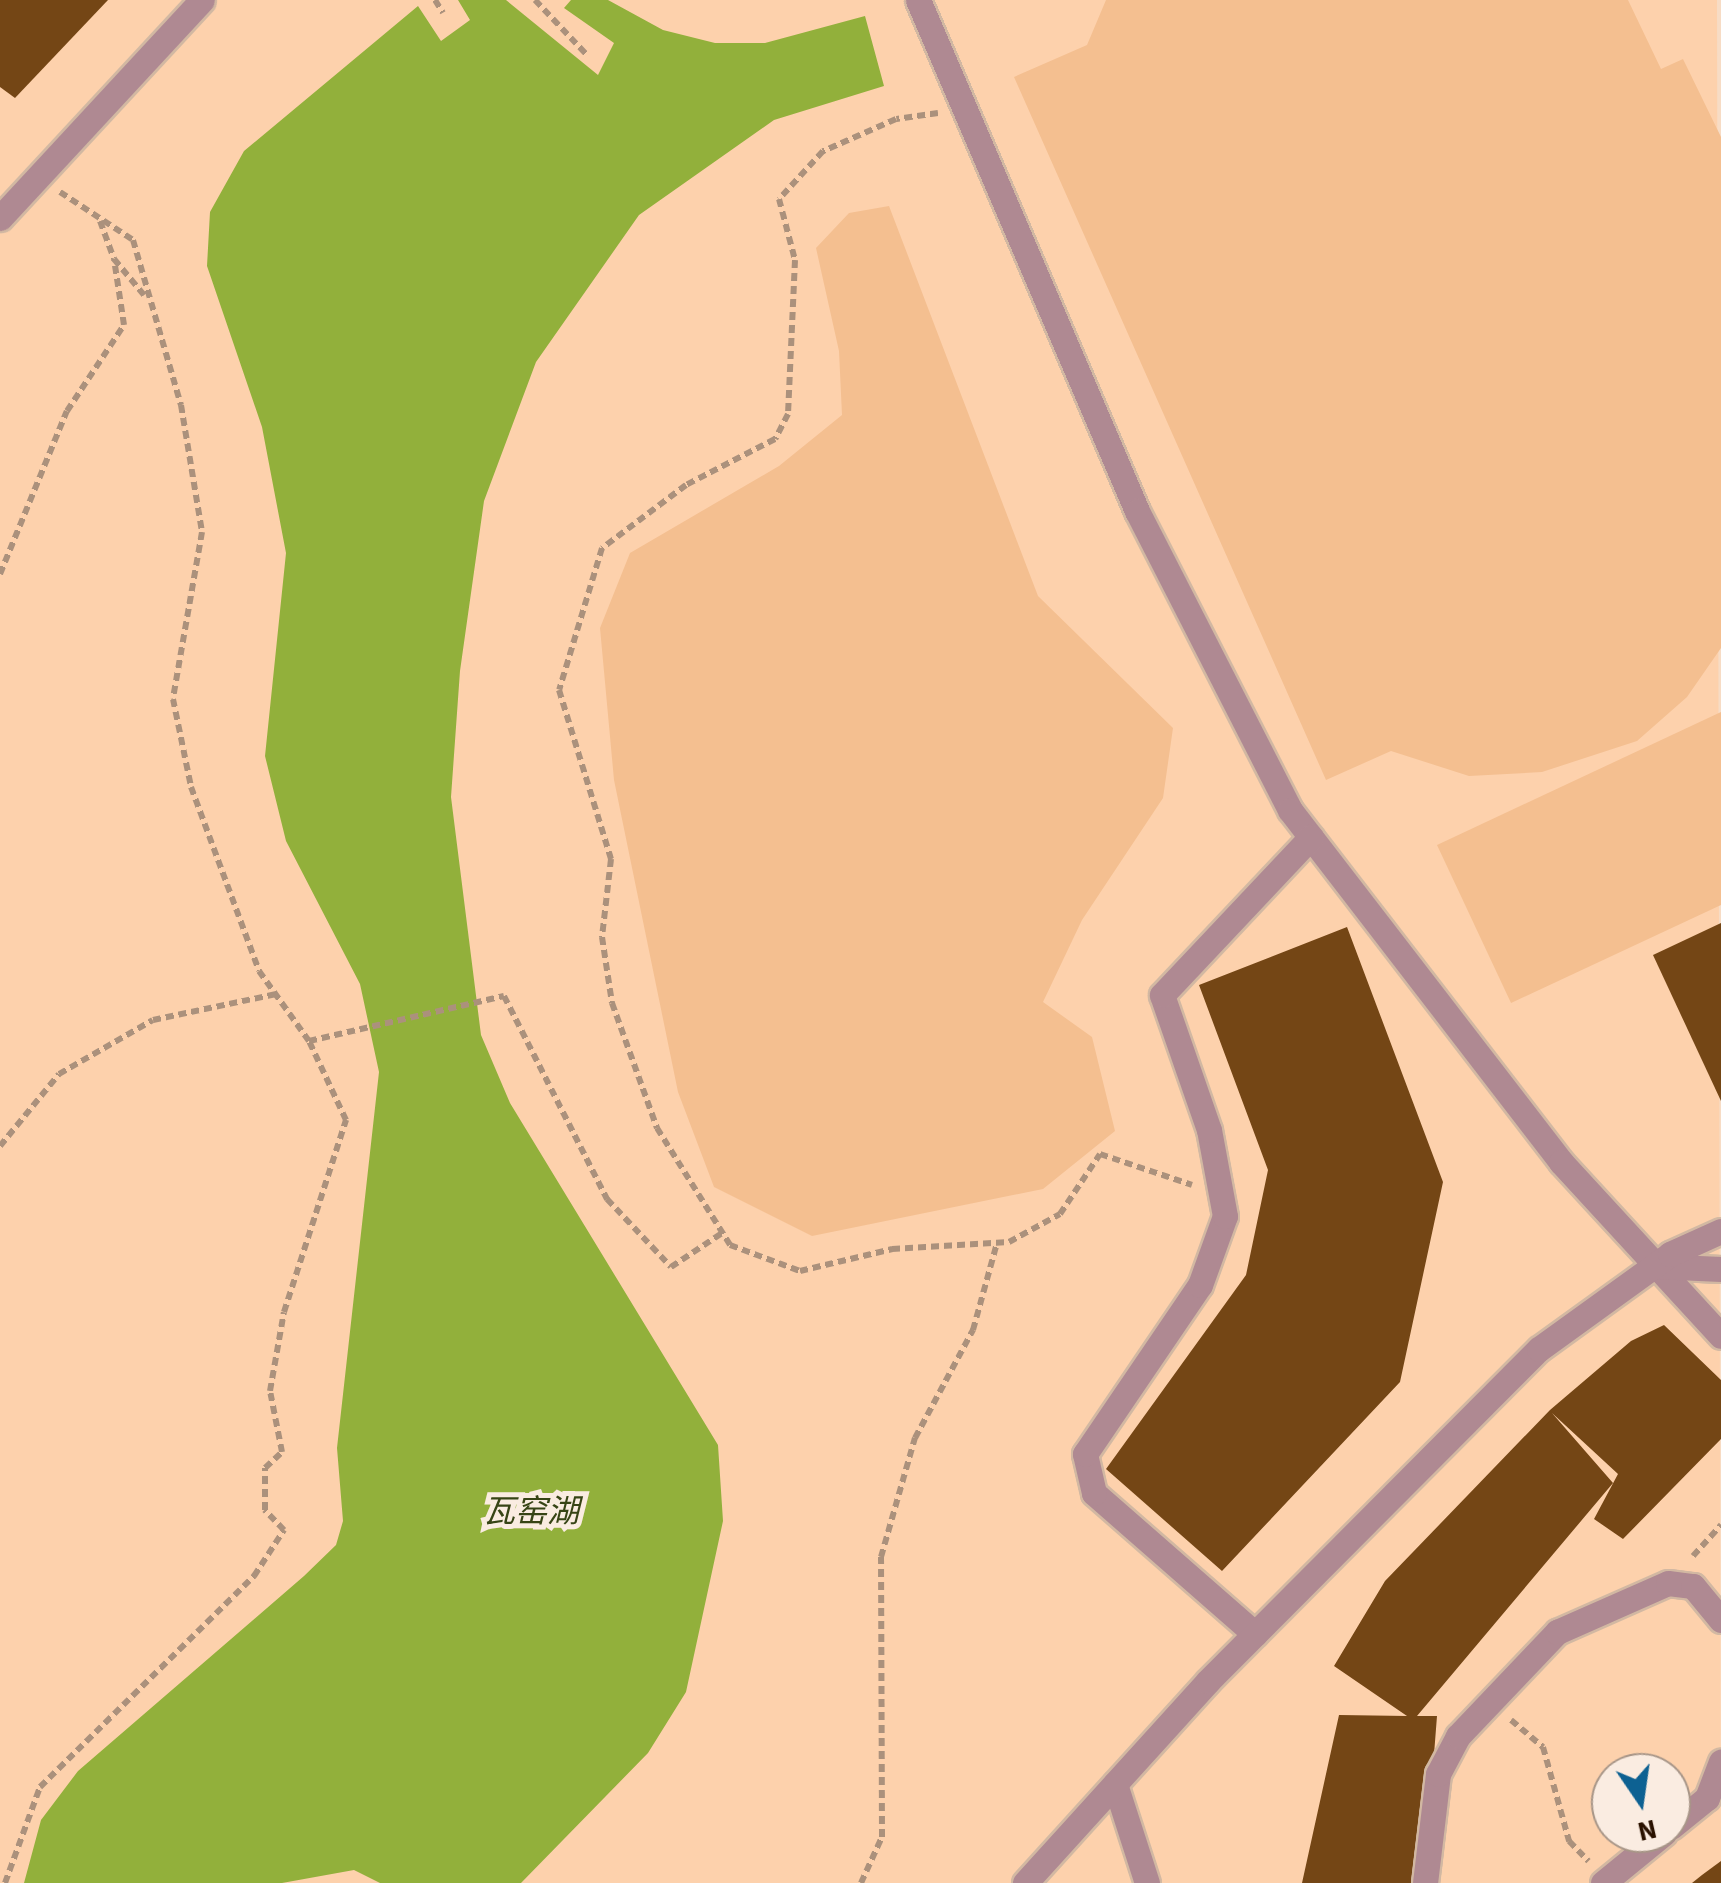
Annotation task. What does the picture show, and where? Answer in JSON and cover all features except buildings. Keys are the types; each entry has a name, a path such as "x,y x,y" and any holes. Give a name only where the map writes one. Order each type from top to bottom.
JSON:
{"street":[{"path":"0,218 202,0"},
{"path":"918,0 1137,511 1242,724 1311,837 1561,1162 1721,1336"},
{"path":"1255,1634 1094,1493 1085,1454 1200,1285 1226,1216 1162,995 1311,837"},
{"path":"1025,1883 1255,1634 1538,1349 1654,1266 1721,1231"},
{"path":"1654,1266 1721,1269"},
{"path":"1425,1883 1438,1774 1491,1702 1558,1632 1668,1582 1693,1586 1721,1620"},
{"path":"1691,1811 1707,1798 1721,1762"},
{"path":"1115,1784 1147,1883"},
{"path":"1605,1882 1640,1853"}],"path":[{"path":"435,0 443,13"},
{"path":"535,0 587,55"},
{"path":"967,109 896,119 822,151 780,199 794,260 788,414 776,439 686,486 602,548 559,690 611,858 602,938 631,1072 730,1245 800,1271 892,1250 996,1242 1060,1214 1100,1154 1221,1196"},
{"path":"5,1883 40,1786 254,1576 284,1530 264,1510 264,1468 282,1452 270,1391 284,1312 346,1120 309,1042 276,994 191,787 173,699 202,532 182,405 132,240 38,177"},
{"path":"0,574 66,410 124,325 114,259 100,218"},
{"path":"114,259 148,300"},
{"path":"0,1146 59,1074 153,1020 276,994"},
{"path":"309,1042 340,1029 504,996 607,1198 670,1267 722,1233"},
{"path":"862,1883 882,1837 881,1557 915,1438 973,1330 996,1242"},
{"path":"1491,1702 1542,1747 1568,1841 1605,1882"}],"shaded area":[{"path":"0,0 1717,0 1721,1883 0,1883"},
{"path":"1106,0 1628,0 1661,69 1683,59 1721,137 1721,648 1687,697 1637,741 1542,772 1469,776 1391,751 1326,780 1014,77 1087,45"},
{"path":"889,206 1038,596 1173,728 1163,798 1082,920 1043,1002 1092,1037 1115,1131 1043,1189 812,1236 714,1187 678,1092 614,780 600,628 630,553 779,466 842,415 839,351 816,248 849,213"},
{"path":"1721,712 1721,905 1511,1003 1437,845"}],"water":[{"name":"瓦窑湖","path":"458,0 506,0 598,75 614,43 564,8 571,0 608,0 663,30 715,43 765,43 865,16 884,86 774,120 639,215 536,362 484,501 460,671 451,797 481,1035 510,1103 718,1445 723,1521 686,1692 648,1753 521,1883 380,1883 354,1870 282,1883 24,1883 41,1820 78,1771 304,1576 336,1545 343,1521 337,1448 379,1072 360,984 286,841 265,756 286,553 262,427 207,266 210,212 244,151 418,6 441,41 470,20"}]}
